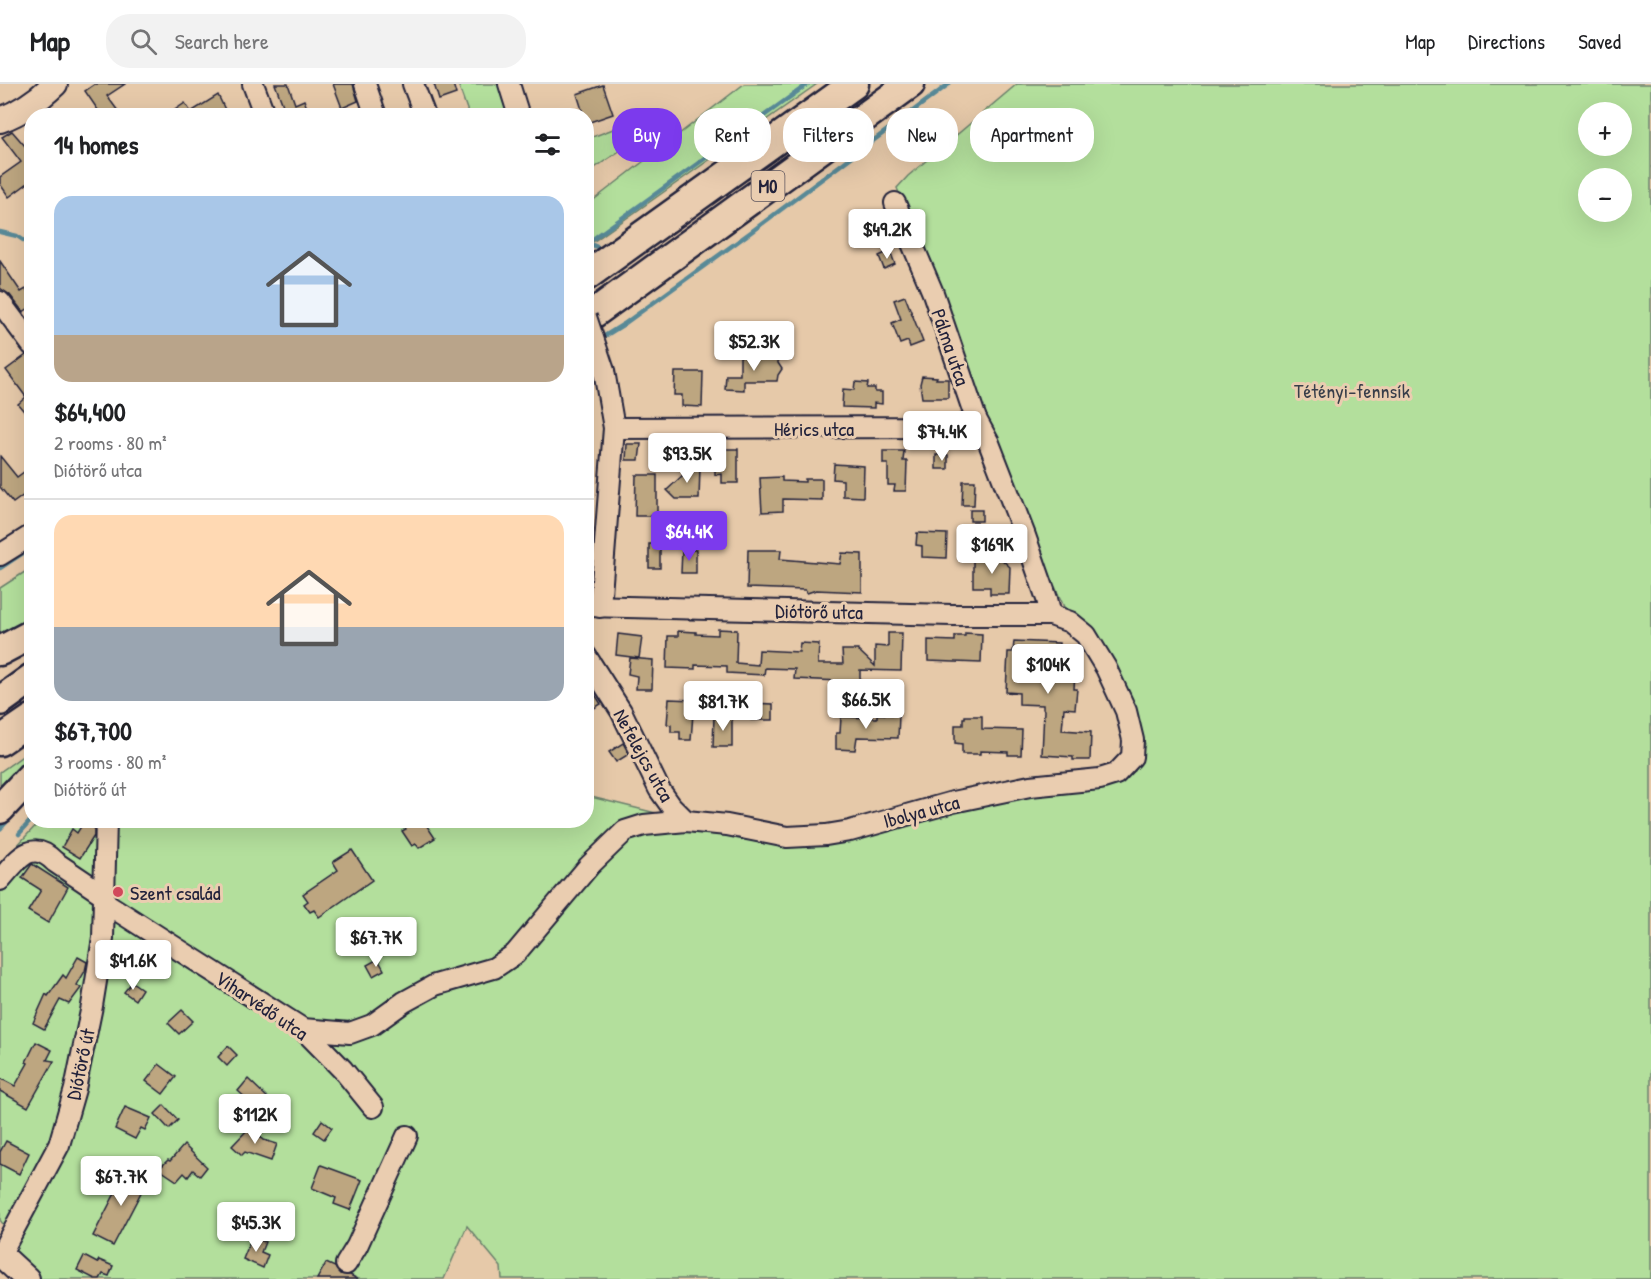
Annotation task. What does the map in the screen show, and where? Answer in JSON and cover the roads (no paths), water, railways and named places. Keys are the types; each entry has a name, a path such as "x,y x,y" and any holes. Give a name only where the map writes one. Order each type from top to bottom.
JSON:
{"highway":[{"name":"M0","path":"594,270 854,84"},
{"name":"M0","path":"594,312 910,84"},
{"path":"0,651 24,638"},
{"path":"0,701 24,684"},
{"path":"0,741 24,724"},
{"path":"0,809 24,784"}],"main road":[{"path":"26,108 40,99 55,84"},
{"path":"0,120 24,109"},
{"path":"0,1254 27,1279"}],"street":[{"path":"254,84 262,108"},
{"path":"365,84 373,108"},
{"path":"413,84 422,108"},
{"path":"509,84 516,108"},
{"name":"Pálma utca","path":"895,203 933,292 976,419 989,443 1024,533 1051,615"},
{"path":"0,302 24,334"},
{"path":"594,342 604,371 614,428 594,585"},
{"name":"Hérics utca","path":"614,428 960,427 976,419"},
{"path":"0,555 24,540"},
{"name":"Diótörő utca","path":"594,608 1051,615"},
{"name":"Ibolya utca","path":"303,1029 350,1033 372,1025 404,1002 435,985 494,968 515,954 589,866 625,831 644,825 686,821 727,825 787,837 826,835 850,831 953,802 1030,786 1100,779 1116,774 1132,757 1133,740 1121,700 1086,634 1071,622 1051,615"},
{"name":"Nefelejcs utca","path":"594,669 621,711 659,789 670,806 686,821"},
{"name":"Diótörő út","path":"0,1254 64,1133 75,1089 98,976 103,938 106,828"},
{"name":"Viharvédő utca","path":"0,880 28,851 37,850 48,855 104,898 303,1029 343,1070 373,1107"},
{"path":"346,1264 357,1246 407,1136"}],"waterway":[{"path":"594,238 808,84"},
{"path":"600,339 751,232 949,84"},
{"path":"0,232 17,236 24,241"},
{"path":"0,568 24,552"},
{"path":"0,829 12,816"},
{"path":"19,834 24,828"}],"place":[{"name":"Szent család","path":"118,892"}],"park label":[{"name":"Tétényi-fennsík","path":"1352,390"}]}
